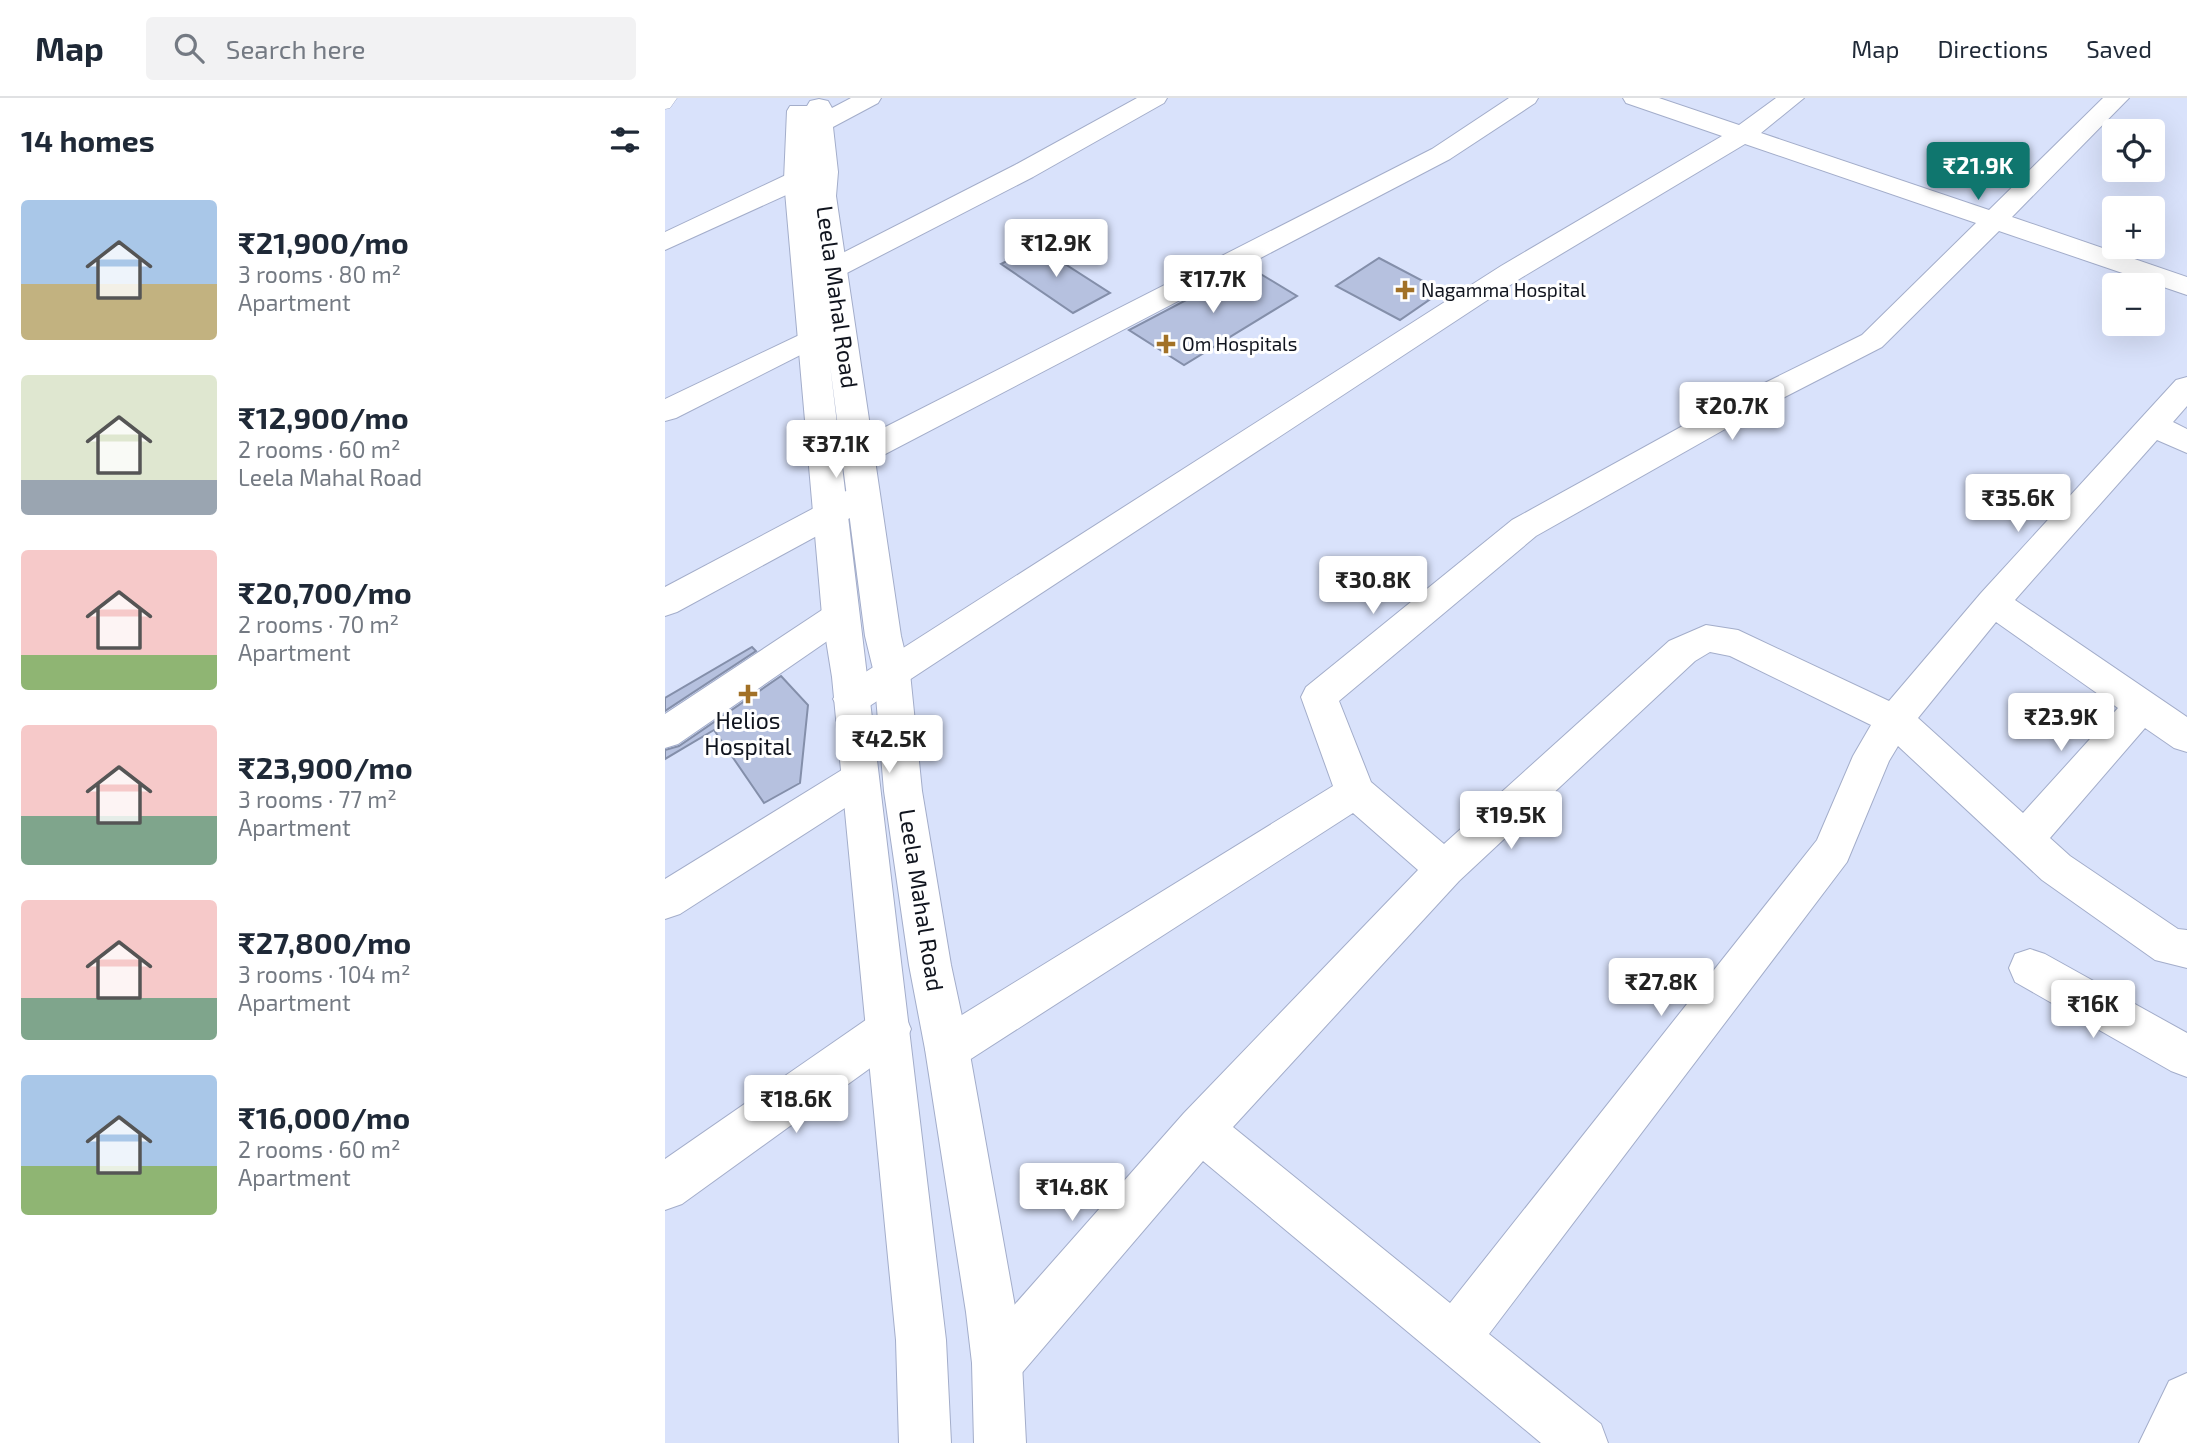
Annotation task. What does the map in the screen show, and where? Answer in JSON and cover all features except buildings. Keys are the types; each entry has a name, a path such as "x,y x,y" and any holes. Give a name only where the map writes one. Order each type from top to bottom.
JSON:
{"street":[{"path":"816,106 868,98"},
{"path":"831,270 1024,171 1155,98"},
{"path":"859,454 1441,154 1527,98"},
{"path":"1635,98 2187,286"},
{"path":"852,699 1511,272 1742,135 1792,98"},
{"path":"1445,869 1355,792 1319,697 1524,528 1739,408 1872,341 2117,98"},
{"name":"Leela Mahal Road","path":"816,106 811,176 812,338 840,615 889,1028 921,1340 925,1443"},
{"path":"665,242 811,176"},
{"name":"Leela Mahal Road","path":"811,176 823,196 883,636 892,673 903,792 997,1363 1000,1443"},
{"path":"665,411 812,338"},
{"path":"1454,1338 1833,850 1872,757 1895,720 1993,602 2187,387"},
{"path":"2154,425 2187,442"},
{"path":"665,603 829,513 866,496"},
{"path":"1993,602 2187,737"},
{"path":"665,733 840,615"},
{"path":"997,1363 1200,1129 1445,869 1682,651 1706,638 1738,644 1895,720 2056,867 2170,947 2187,948"},
{"path":"2025,839 2142,706"},
{"path":"665,901 859,779"},
{"path":"947,1049 1355,792"},
{"path":"2031,968 2187,1056"},
{"path":"665,1187 889,1028"},
{"path":"1200,1129 1582,1443"}],"lane":[{"path":"665,105 670,98"}],"place":[{"name":"Nagamma Hospital","path":"1405,290"},
{"name":"Om Hospitals","path":"1166,344"},
{"name":"Helios Hospital","path":"748,694"}]}
